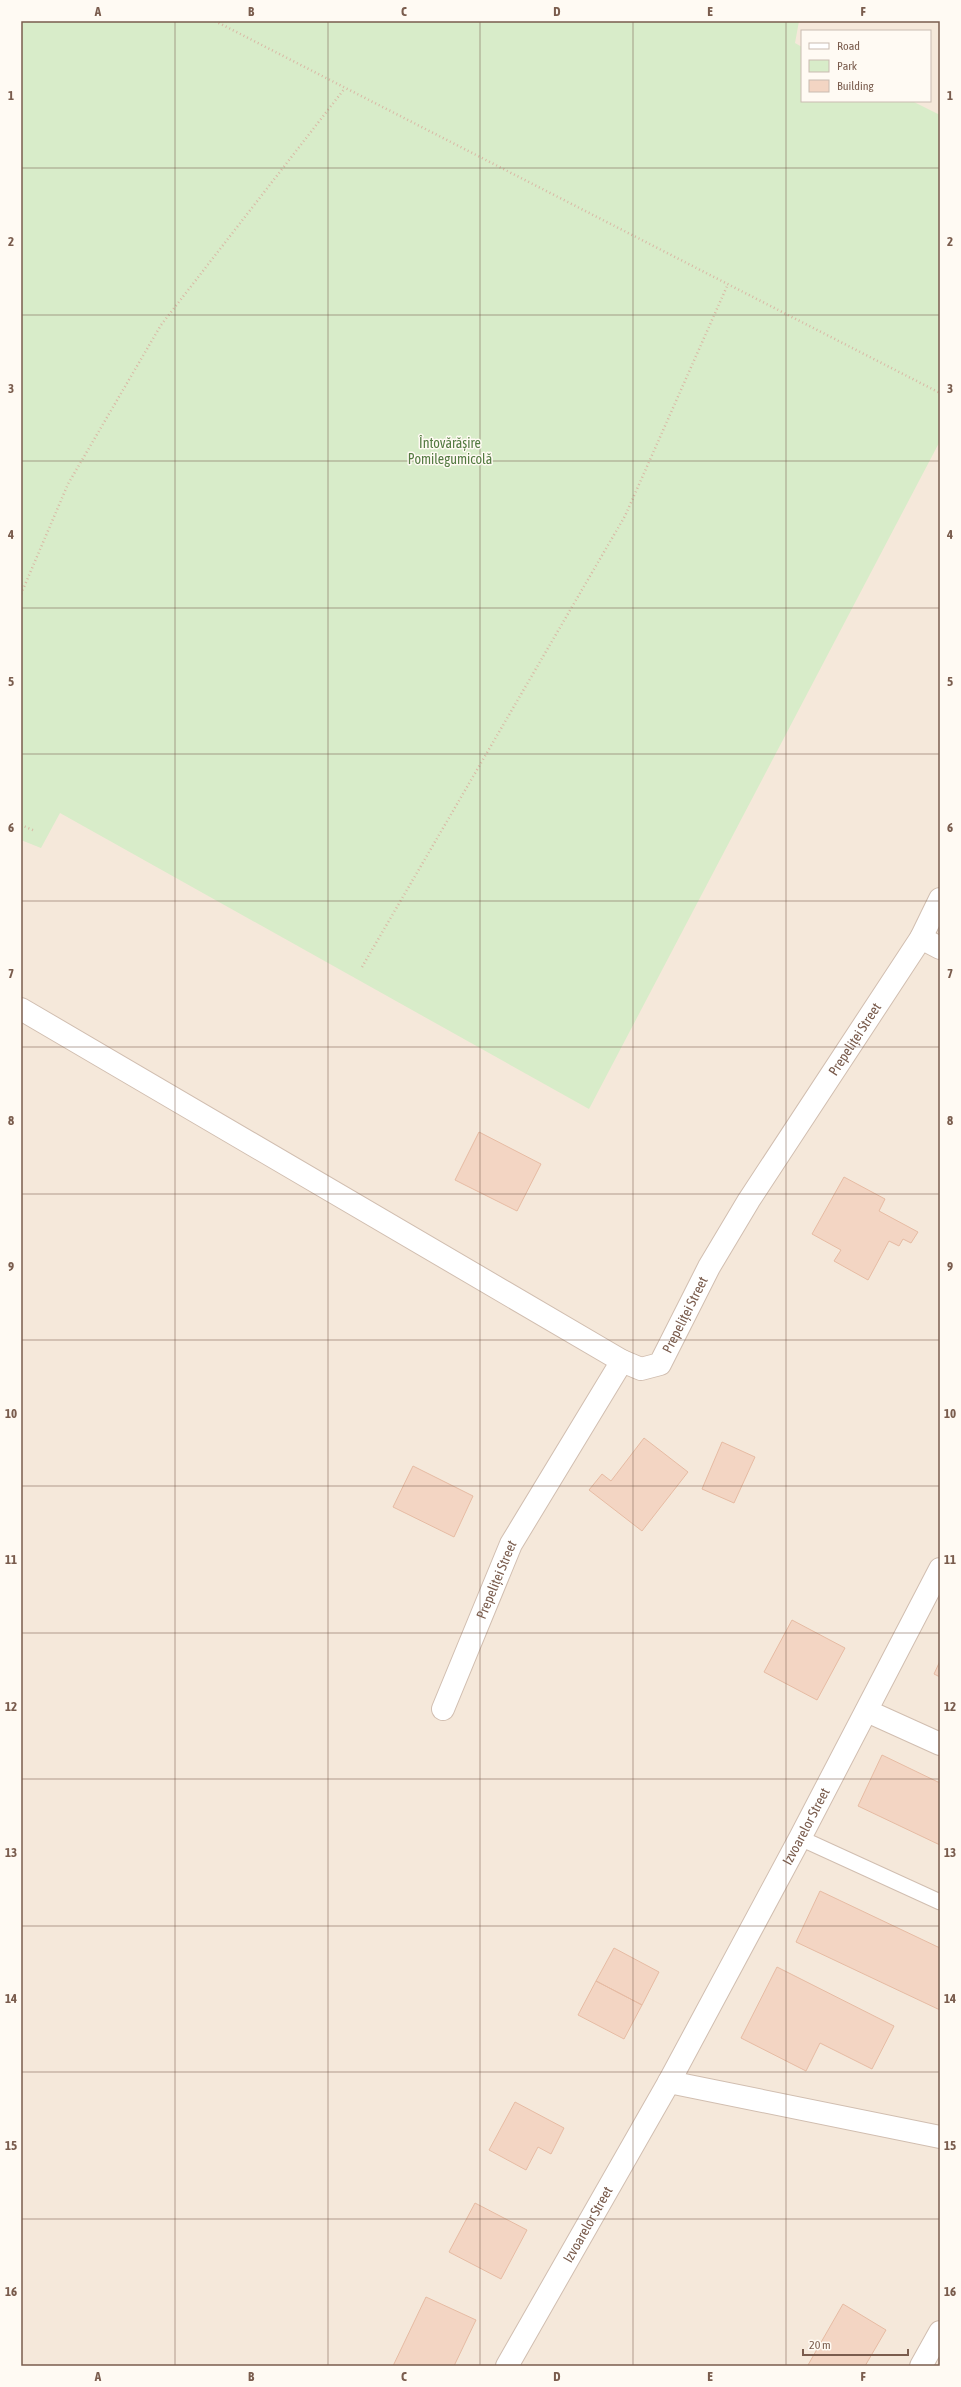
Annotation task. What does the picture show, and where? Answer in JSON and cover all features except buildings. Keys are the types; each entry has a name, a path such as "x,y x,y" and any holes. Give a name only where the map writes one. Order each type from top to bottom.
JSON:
{"street":[{"name":"Prepeliței Street","path":"443,1709 511,1544 622,1361 641,1369 660,1364 709,1267 749,1200 921,938 940,899"},
{"path":"921,938 940,948"},
{"path":"21,1009 622,1361"},
{"name":"Izvoarelor Street","path":"507,2366 669,2082 800,1838 940,1569"},
{"path":"866,1711 940,1744"},
{"path":"669,2082 940,2137"},
{"path":"921,2366 940,2332"}],"lane":[{"path":"800,1838 940,1902"}],"path":[{"path":"215,21 940,393"},
{"path":"21,594 68,484 161,325 345,88"},
{"path":"362,968 625,516 728,284"},
{"path":"21,825 35,830"}],"shaded area":[{"path":"21,21 940,21 940,2366 21,2366"}],"green space":[{"name":"Întovărășire Pomilegumicolă","path":"21,21 799,21 795,43 801,46 801,102 914,102 940,115 940,441 589,1109 60,813 41,848 21,840"}]}
